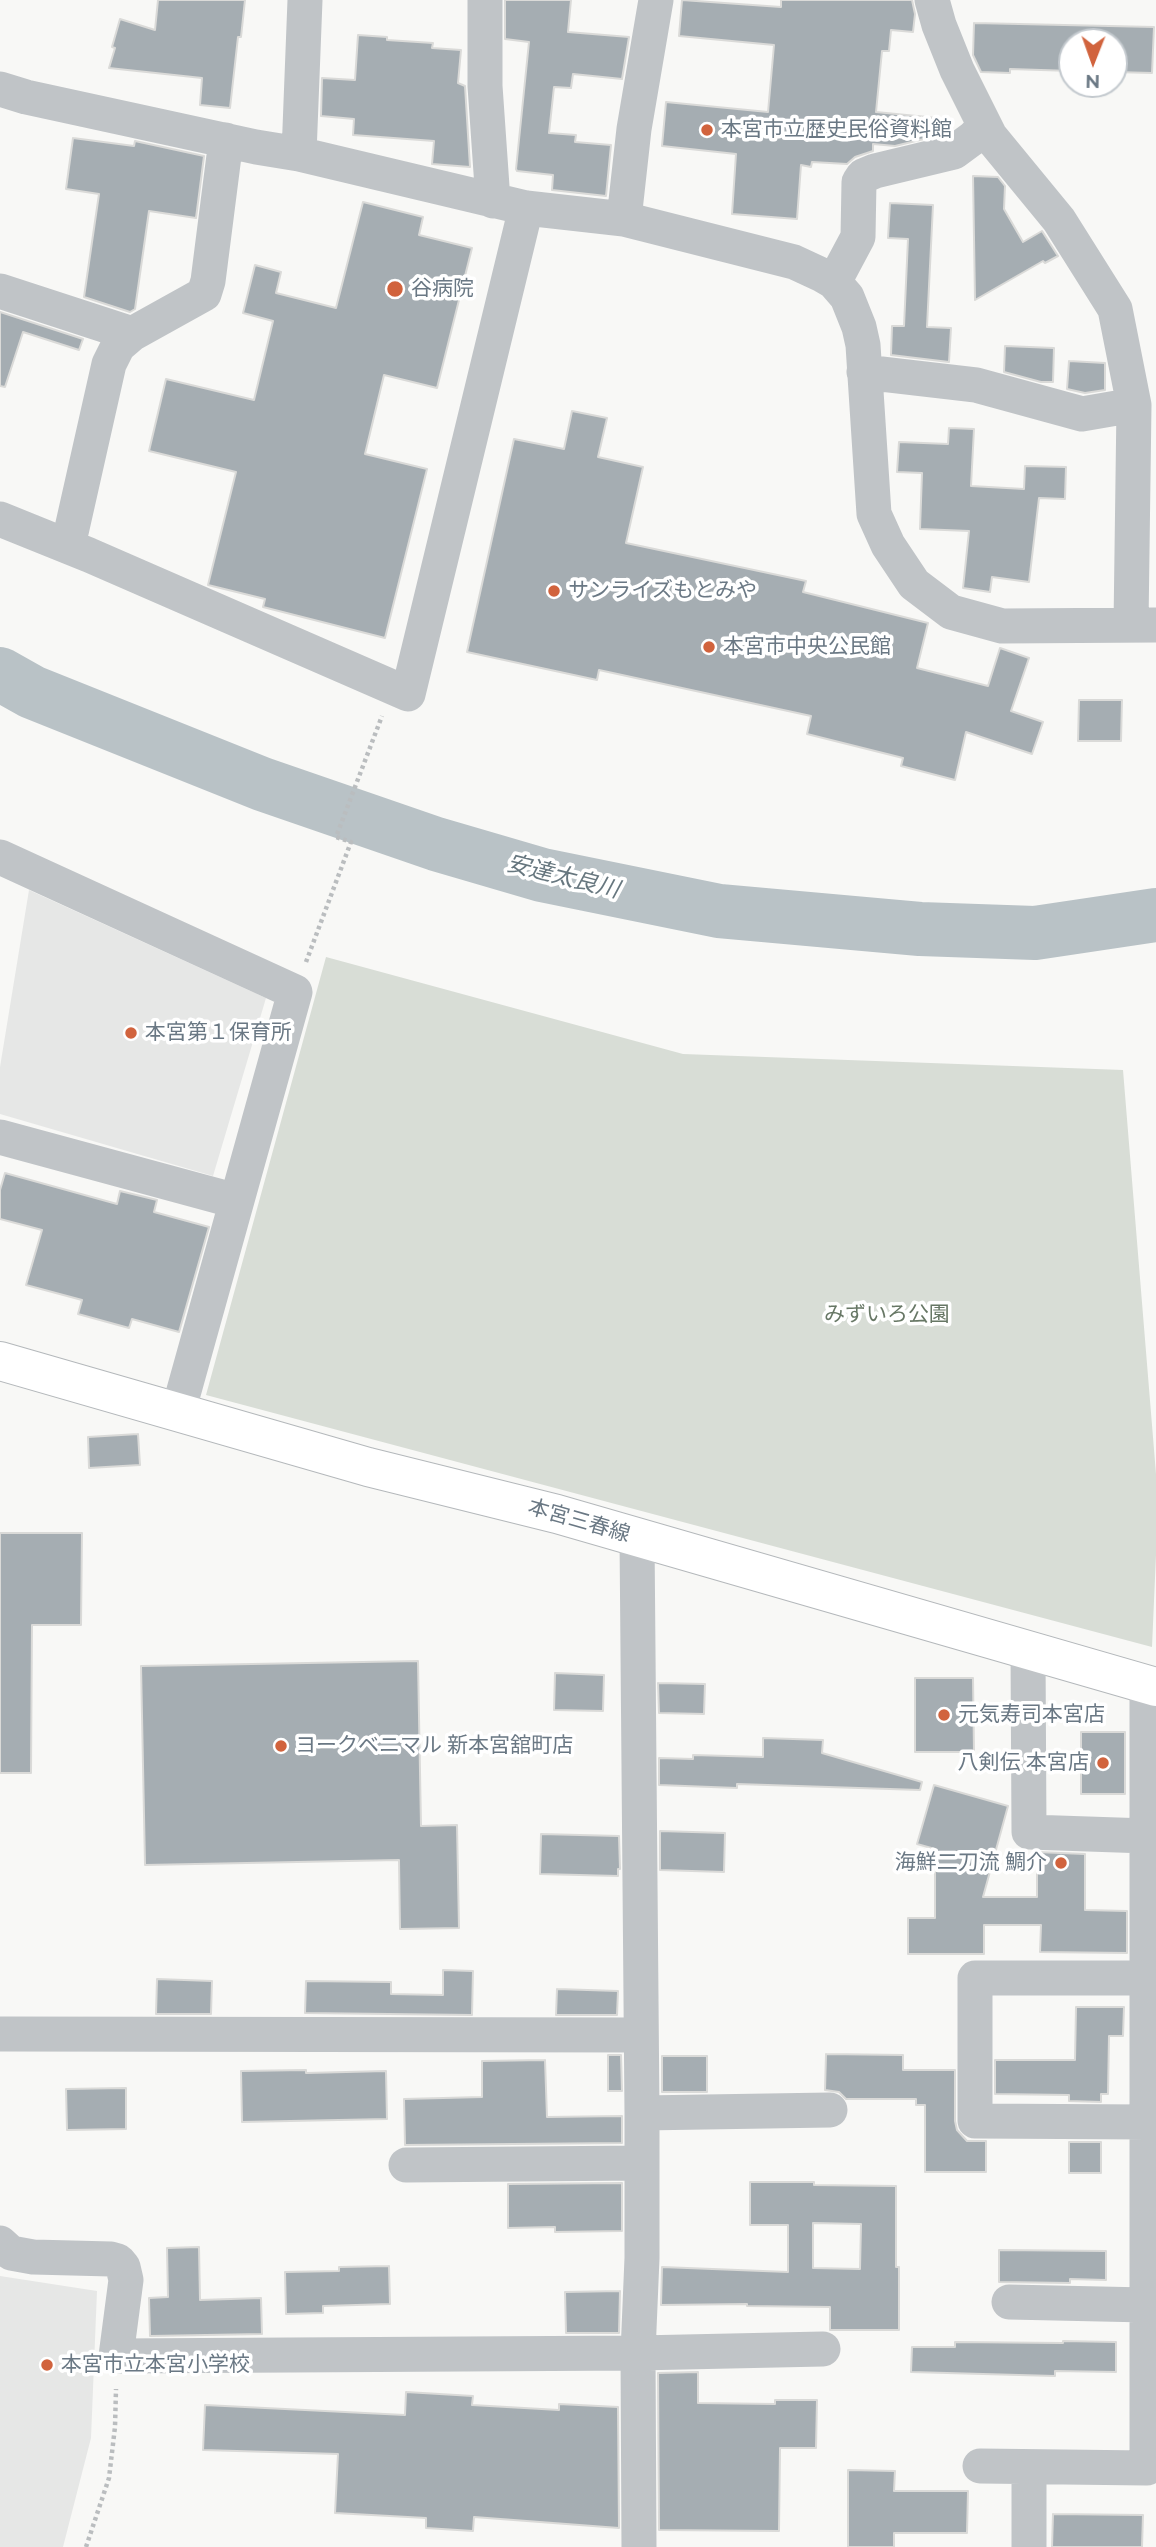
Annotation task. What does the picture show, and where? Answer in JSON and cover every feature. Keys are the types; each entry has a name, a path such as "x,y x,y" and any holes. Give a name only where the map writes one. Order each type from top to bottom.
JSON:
{"main road":[{"name":"本宮三春線","path":"0,1361 368,1467 557,1514 1151,1686"}],"street":[{"path":"299,154 305,0"},
{"path":"0,519 408,694 509,205 485,86 485,0"},
{"path":"624,219 634,129 656,0"},
{"path":"0,89 26,97 299,154 509,205 624,219 794,262 834,282 847,297 859,327 863,345 874,514 888,545 914,584 951,612 1002,626 1144,625 1134,405 1115,309 1059,220 990,136 957,71 932,0"},
{"path":"834,282 858,237 859,182 863,176 954,152 985,126"},
{"path":"68,546 109,365 118,346 132,334 204,294 208,281 226,140"},
{"path":"0,291 132,334"},
{"path":"864,372 976,385 1082,414 1134,405"},
{"path":"0,857 295,992 178,1412"},
{"path":"0,1137 236,1201"},
{"path":"637,1537 642,2113 642,2249 638,2353 639,2547"},
{"path":"1028,1651 1029,1832 1147,1836"},
{"path":"980,2466 1147,2468 1147,1836 1151,1686"},
{"path":"1147,1979 975,1978 975,2121 1147,2122"},
{"path":"0,2034 641,2035"},
{"path":"642,2113 830,2110"},
{"path":"406,2165 642,2163"},
{"path":"0,2244 11,2253 33,2257 118,2261 123,2267 126,2280 116,2356 638,2353 823,2349"},
{"path":"1009,2302 1147,2305"},
{"path":"1029,2467 1029,2547"}],"path":[{"path":"295,992 351,842 336,837 393,688"},
{"path":"86,2547 109,2478 115,2427 116,2356"}],"shaded area":[{"name":"本宮第１保育所","path":"29,890 266,998 213,1176 0,1114 0,1067"},
{"name":"本宮市立本宮小学校","path":"0,2276 97,2291 91,2438 63,2547 0,2547"}],"green space":[{"name":"みずいろ公園","path":"326,957 683,1054 1123,1070 1156,1474 1152,1647 206,1395"}],"building":[{"path":"158,0 245,0 230,108 200,105 202,78 109,68 120,19 155,30"},
{"path":"505,0 571,0 568,32 629,37 622,79 573,74 571,88 554,87 549,133 576,135 575,142 611,145 606,196 552,190 553,175 517,171 529,42 505,39"},
{"path":"682,0 781,7 781,0 912,0 915,14 913,32 891,30 889,51 882,51 876,112 937,118 936,136 895,146 873,144 873,151 855,157 847,164 812,162 811,167 801,165 797,219 732,214 736,154 662,146 666,102 768,112 774,45 679,36"},
{"path":"974,23 1154,27 1152,73 1128,72 1128,28 1058,28 1058,71 1010,69 1010,73 981,72 973,55"},
{"path":"358,35 433,43 432,48 461,50 458,83 465,86 470,167 432,164 434,141 353,135 354,119 321,116 322,78 355,80"},
{"path":"73,138 134,146 135,141 204,156 196,218 149,211 135,309 130,312 84,297 99,194 66,189"},
{"path":"973,176 998,177 1005,186 1004,209 1023,242 1042,231 1058,256 1045,263 1043,261 975,300"},
{"path":"363,202 423,217 419,235 472,248 437,388 384,375 365,454 427,469 385,638 263,607 265,599 208,585 236,472 149,451 166,379 254,400 273,321 243,313 255,265 281,272 276,293 336,308"},
{"path":"890,203 933,205 927,327 951,328 949,362 891,355 892,326 904,326 908,239 888,238"},
{"path":"0,312 83,339 79,350 23,332 5,387 0,386"},
{"path":"1005,346 1054,348 1053,382 1041,382 1004,372"},
{"path":"1069,361 1105,363 1105,390 1085,393 1067,389"},
{"path":"572,411 607,418 598,457 643,467 626,543 806,581 803,592 928,623 917,668 988,686 1000,648 1029,658 1011,711 1043,722 1032,754 966,732 955,780 901,766 903,758 807,734 811,716 599,670 597,680 467,652 514,439 564,449"},
{"path":"949,428 974,429 971,486 1024,489 1025,466 1066,467 1065,499 1039,498 1029,582 992,577 990,592 963,588 969,531 920,529 922,473 897,472 899,442 948,444"},
{"path":"1079,700 1122,700 1121,741 1078,741"},
{"path":"5,1173 117,1204 120,1191 157,1200 154,1212 209,1227 179,1332 132,1319 129,1328 78,1314 82,1300 26,1285 42,1230 0,1219 0,1190"},
{"path":"138,1434 140,1465 89,1468 88,1437"},
{"path":"0,1533 82,1533 81,1625 32,1625 31,1773 0,1773"},
{"name":"ヨークベニマル 新本宮舘町店","path":"418,1661 421,1826 457,1825 459,1928 400,1929 399,1860 145,1865 141,1666"},
{"path":"555,1673 604,1675 603,1711 554,1710"},
{"name":"元気寿司本宮店","path":"915,1678 973,1678 974,1752 915,1752"},
{"path":"658,1683 705,1684 704,1714 659,1713"},
{"name":"八剣伝 本宮店","path":"1081,1732 1125,1732 1125,1794 1081,1794"},
{"path":"763,1738 823,1740 822,1753 922,1782 920,1790 737,1784 737,1788 659,1785 659,1758 693,1759 693,1755 763,1757"},
{"path":"934,1785 1008,1806 983,1897 1037,1897 1037,1852 1085,1854 1085,1910 1127,1911 1127,1953 1040,1952 1041,1925 984,1925 984,1954 908,1954 908,1918 935,1918 935,1849 917,1844"},
{"path":"660,1831 725,1833 724,1872 660,1870"},
{"path":"541,1834 619,1836 618,1876 540,1874"},
{"path":"443,1970 473,1971 472,2015 305,2013 306,1981 391,1982 391,1994 443,1995"},
{"path":"157,1979 212,1981 211,2014 156,2014"},
{"path":"557,1989 618,1991 617,2015 556,2015"},
{"path":"1076,2007 1124,2007 1123,2036 1109,2036 1108,2094 1101,2094 1101,2102 1069,2101 1069,2095 995,2094 995,2060 1075,2060"},
{"path":"826,2054 903,2055 903,2070 955,2070 957,2130 967,2141 986,2141 986,2172 925,2172 925,2105 916,2105 916,2099 846,2099 839,2092 825,2090"},
{"path":"608,2055 621,2055 622,2091 608,2091"},
{"path":"662,2056 707,2056 707,2092 662,2092"},
{"path":"545,2060 547,2117 622,2116 622,2143 405,2145 404,2099 482,2097 482,2061"},
{"path":"306,2070 306,2073 386,2071 387,2119 242,2122 241,2071"},
{"path":"126,2088 126,2129 67,2130 66,2089"},
{"path":"1069,2142 1101,2142 1101,2173 1069,2173"},
{"path":"750,2182 896,2186 899,2330 830,2330 830,2307 661,2305 662,2267 788,2272 788,2225 750,2225","holes":["813,2223 861,2224 860,2269 813,2268"]},
{"path":"622,2183 622,2231 555,2232 555,2227 508,2228 508,2184"},
{"path":"199,2247 200,2300 261,2298 262,2334 150,2336 149,2298 168,2297 167,2248"},
{"path":"999,2250 1106,2251 1106,2280 1070,2279 1070,2283 999,2282"},
{"path":"389,2266 390,2304 323,2306 323,2313 286,2314 285,2272 339,2271 339,2267"},
{"path":"620,2291 619,2333 566,2333 565,2292"},
{"path":"955,2342 1116,2342 1116,2372 1055,2371 1055,2376 911,2372 912,2347 955,2347"},
{"path":"698,2372 698,2403 775,2404 775,2400 817,2400 816,2448 780,2448 779,2531 659,2530 658,2373"},
{"path":"406,2392 473,2396 472,2405 559,2410 559,2404 618,2407 619,2528 474,2517 473,2531 426,2528 426,2518 335,2513 338,2454 203,2450 205,2405 405,2415"},
{"path":"848,2470 895,2471 894,2491 968,2491 967,2533 894,2533 894,2547 848,2547"},
{"path":"1053,2514 1143,2515 1142,2547 1052,2547"}],"waterway":[{"name":"安達太良川","path":"0,674 32,692 262,784 436,844 542,875 719,911 920,929 1035,933 1156,915"}],"place":[{"name":"本宮市立歴史民俗資料館","path":"707,130"},
{"name":"谷病院","path":"395,289"},
{"name":"サンライズもとみや","path":"554,591"},
{"name":"本宮市中央公民館","path":"709,647"},
{"name":"本宮第１保育所","path":"131,1033"},
{"name":"元気寿司本宮店","path":"944,1715"},
{"name":"ヨークベニマル 新本宮舘町店","path":"281,1746"},
{"name":"八剣伝 本宮店","path":"1103,1763"},
{"name":"海鮮二刀流 鯛介","path":"1061,1863"},
{"name":"本宮市立本宮小学校","path":"47,2365"}]}
